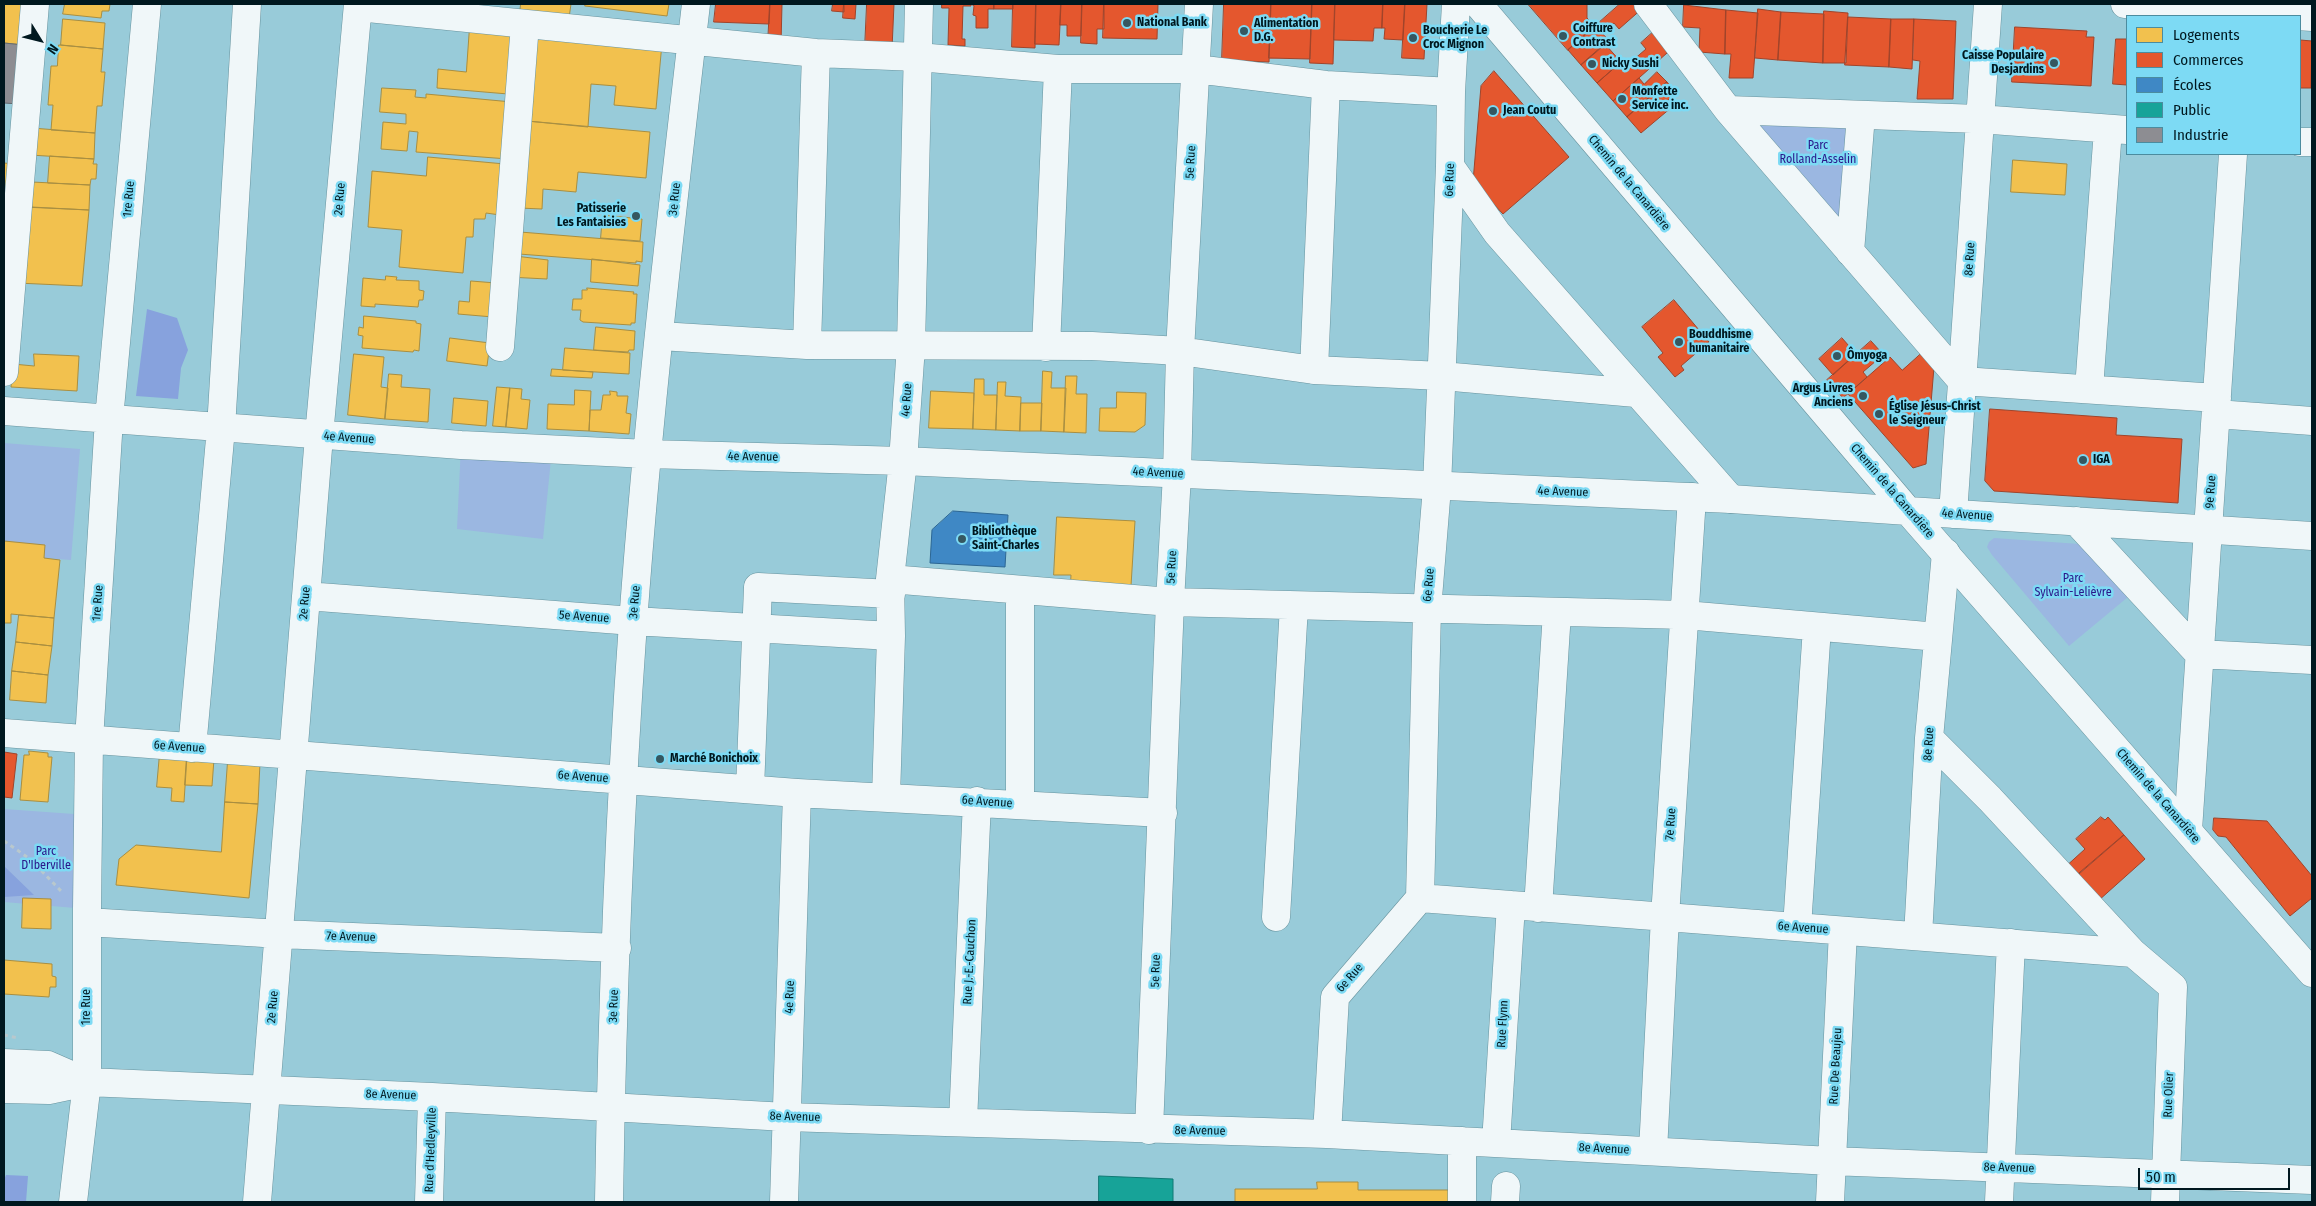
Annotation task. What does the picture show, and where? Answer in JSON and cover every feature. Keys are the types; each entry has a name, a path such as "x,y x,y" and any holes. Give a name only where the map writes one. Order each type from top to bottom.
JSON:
{"main road":[{"path":"4,372 35,4"},
{"name":"1re Rue","path":"73,1202 87,1082 89,740 109,419 147,4"},
{"path":"192,748 221,428 247,4"},
{"name":"3e Rue","path":"609,1202 610,1106 623,780 634,621 648,454 696,4"},
{"name":"4e Rue","path":"886,797 891,587 911,346 919,4"},
{"name":"5e Rue","path":"1149,1130 1170,602 1177,474 1180,351 1199,4"},
{"name":"6e Rue","path":"1327,1134 1334,997 1420,898 1427,610 1437,487 1450,166 1451,92 1456,4"},
{"name":"Chemin de la Canardière","path":"1478,4 1908,511 2312,973"},
{"path":"1648,4 1728,110 1962,381 2089,389 2312,421"},
{"name":"8e Rue","path":"1953,514 1988,4"},
{"path":"2125,4 2289,15"},
{"path":"358,5 816,53 918,57 1058,69 1196,69 1326,85 1451,92"},
{"name":"2e Rue","path":"257,1202 319,436 358,5"},
{"path":"500,347 525,24"},
{"path":"807,345 816,53"},
{"path":"1046,347 1058,69"},
{"path":"1314,370 1326,85"},
{"path":"1728,110 1979,119 2118,129 2089,389"},
{"path":"1850,252 1862,114"},
{"name":"9e Rue","path":"2188,830 2233,155"},
{"path":"1450,166 1497,233 1731,499"},
{"path":"660,336 807,345 1092,346 1180,351 1314,370 1442,376 1636,392"},
{"name":"4e Avenue","path":"4,411 319,436 648,454 902,461 1437,487 1692,497 2312,536"},
{"name":"7e Rue","path":"1653,1151 1665,917 1692,497"},
{"path":"2076,521 2199,654 2312,660"},
{"name":"8e Rue","path":"1918,936 1929,738 1946,553"},
{"path":"750,789 758,587 891,587 1020,590 1170,602 1427,610 1685,614 1938,638"},
{"path":"1020,590 1020,804"},
{"name":"5e Avenue","path":"306,596 634,621 891,636"},
{"path":"1276,917 1294,606"},
{"path":"1538,908 1557,612"},
{"path":"1797,927 1817,626"},
{"name":"6e Avenue","path":"4,733 750,789 1163,813"},
{"path":"1929,738 1990,799 2133,953"},
{"name":"4e Rue","path":"784,1202 797,792"},
{"name":"Rue J.-E.-Cauchon","path":"962,1122 977,801"},
{"name":"6e Avenue","path":"1420,898 2133,953"},
{"name":"Rue Flynn","path":"1496,1144 1511,906"},
{"name":"7e Avenue","path":"87,915 280,934 617,948"},
{"name":"Rue De Beaujeu","path":"1830,1202 1843,931"},
{"path":"1999,1202 2011,944"},
{"name":"Rue Olier","path":"2133,953 2173,987 2165,1202"},
{"path":"4,1064 48,1065 87,1082"},
{"path":"4,1089 49,1090 87,1082"},
{"name":"8e Avenue","path":"87,1082 432,1097 786,1117 1149,1130 1327,1134 1831,1161 2312,1180"},
{"name":"Rue d'Hedleyville","path":"429,1202 432,1097"},
{"path":"1462,1141 1462,1202"}],"path":[{"path":"4,841 30,859 68,899 87,915"}],"green space":[{"name":"Parc Rolland-Asselin","path":"1728,110 1861,115 1850,252"},
{"path":"4,443 80,449 71,560 4,555"},
{"path":"461,445 552,449 543,539 457,529"},
{"name":"Parc Sylvain-Lelièvre","path":"1994,538 2094,545 2134,592 2069,646 1992,555 1987,547"},
{"name":"Parc D'Iberville","path":"4,809 88,815 87,909 4,902"}],"shaded area":[{"path":"147,309 177,318 188,350 181,368 178,399 136,396"},
{"path":"5,867 34,895 4,897"},
{"path":"6,1175 28,1176 26,1202 4,1202 4,1180"}],"building: Logements":[{"path":"4,4 27,4 24,45 4,43"},
{"path":"65,4 110,4 109,11 102,11 101,18 63,14"},
{"path":"521,4 571,4 569,18 520,13"},
{"path":"586,4 669,4 667,16 585,6"},
{"path":"63,19 105,23 103,49 61,45"},
{"path":"470,26 518,30 508,94 437,88 438,69 466,72"},
{"path":"533,33 662,43 656,109 614,105 616,86 591,84 588,127 527,121"},
{"path":"59,45 103,49 101,72 105,72 102,106 97,106 95,133 51,130 53,105 48,105 51,66 57,66"},
{"path":"382,88 416,90 415,97 426,98 426,94 512,102 508,159 416,152 418,132 409,131 407,151 381,149 383,122 406,124 406,114 380,112"},
{"path":"527,121 650,132 646,178 578,172 576,192 543,189 542,209 519,208"},
{"path":"32,128 95,133 94,159 30,155"},
{"path":"50,156 94,159 93,164 97,164 96,179 91,179 90,185 48,183"},
{"path":"428,157 505,164 500,215 486,213 485,219 474,219 473,237 466,237 463,273 399,267 402,230 368,227 372,171 426,176"},
{"path":"2013,160 2067,164 2065,195 2011,192"},
{"path":"4,163 14,164 10,200 4,199"},
{"path":"32,182 90,185 89,210 31,207"},
{"path":"23,207 89,210 82,286 17,283"},
{"path":"603,215 642,219 640,241 601,238"},
{"path":"520,232 643,242 642,262 519,254"},
{"path":"515,256 548,260 547,279 508,277"},
{"path":"592,259 640,265 638,286 591,282"},
{"path":"386,276 397,277 396,280 419,281 419,290 424,291 423,300 419,300 418,307 375,304 375,307 361,306 363,278 385,280"},
{"path":"471,281 496,283 493,317 458,314 459,301 469,302"},
{"path":"587,288 634,292 633,294 637,294 635,323 631,323 631,325 583,322 580,320 581,310 572,310 573,299 582,299 582,290 587,290"},
{"path":"364,316 416,321 416,323 421,324 419,351 362,348 363,336 358,335 359,327 363,328"},
{"path":"596,327 635,331 634,350 629,350 628,352 594,350"},
{"path":"450,338 490,343 487,366 447,361"},
{"path":"565,348 630,353 629,374 563,370"},
{"path":"34,354 79,356 77,391 11,387 13,364 34,366"},
{"path":"354,354 384,357 381,387 388,388 385,419 348,415"},
{"path":"552,369 593,372 592,378 551,376"},
{"path":"1043,371 1052,372 1051,388 1066,388 1064,432 1041,431"},
{"path":"389,374 402,375 401,387 430,389 428,422 385,419"},
{"path":"1066,376 1077,376 1076,394 1087,394 1086,433 1064,432"},
{"path":"975,379 984,379 984,395 997,395 996,430 973,429"},
{"path":"998,382 1006,382 1005,396 1021,397 1020,431 996,430"},
{"path":"497,387 510,388 506,427 493,426"},
{"path":"510,388 522,389 521,399 530,400 527,429 506,427"},
{"path":"575,390 591,391 589,431 547,429 548,404 574,405"},
{"path":"610,391 617,392 617,396 628,396 626,413 631,414 629,434 589,431 590,410 601,410 603,395 610,395"},
{"path":"931,391 974,393 973,429 929,428"},
{"path":"1117,392 1146,393 1145,425 1135,432 1099,431 1100,408 1116,408"},
{"path":"454,398 488,401 486,426 452,423"},
{"path":"1021,403 1042,403 1041,431 1020,431"},
{"path":"1057,517 1135,521 1131,586 1070,594 1071,575 1054,575"},
{"path":"4,541 45,545 44,558 60,560 54,618 11,614 11,623 4,623"},
{"path":"19,615 54,618 52,646 16,642"},
{"path":"16,642 52,646 48,675 12,671"},
{"path":"12,671 48,675 46,703 10,700"},
{"path":"29,751 48,753 48,757 52,757 48,802 20,800 24,755 29,755"},
{"path":"160,753 187,756 184,802 171,801 172,788 157,787"},
{"path":"187,756 214,759 212,786 185,785"},
{"path":"228,761 260,763 258,804 225,802"},
{"path":"225,802 258,804 249,898 116,885 119,859 136,845 221,852"},
{"path":"23,898 51,899 51,929 22,928"},
{"path":"4,960 52,964 52,976 56,977 56,987 50,987 49,997 4,994"},
{"path":"1317,1182 1358,1182 1358,1190 1453,1190 1453,1202 1235,1202 1235,1189 1317,1189"}],"building: Commerces":[{"path":"716,4 770,4 769,24 714,22"},
{"path":"770,4 782,4 781,44 768,44"},
{"path":"833,4 844,4 844,12 832,11"},
{"path":"844,4 856,4 855,19 843,18"},
{"path":"867,4 894,4 892,49 865,48"},
{"path":"942,4 971,4 971,6 963,6 962,39 965,39 965,46 948,45 949,8 942,8"},
{"path":"971,4 994,4 994,9 988,9 988,28 976,28 976,16 973,15 974,6"},
{"path":"994,4 1013,4 1013,9 994,9"},
{"path":"1013,4 1036,4 1035,48 1012,47"},
{"path":"1036,4 1061,4 1059,45 1035,44"},
{"path":"1061,4 1082,4 1081,36 1067,36 1067,25 1060,25"},
{"path":"1082,4 1104,4 1104,29 1097,29 1097,44 1081,43"},
{"path":"1104,4 1158,4 1157,39 1103,38"},
{"path":"1224,4 1271,4 1269,62 1222,60"},
{"path":"1271,4 1312,4 1310,59 1269,58"},
{"path":"1312,4 1335,4 1333,64 1310,63"},
{"path":"1335,4 1383,4 1382,28 1374,28 1373,41 1334,40"},
{"path":"1383,4 1405,4 1403,40 1384,39 1385,28 1382,28"},
{"path":"1405,4 1427,4 1424,59 1402,58"},
{"path":"1528,4 1587,4 1587,18 1595,26 1568,50"},
{"path":"1620,4 1642,4 1644,7 1619,29 1614,23 1602,33 1609,41 1581,65 1568,50"},
{"path":"1684,5 1726,10 1725,54 1699,52 1700,28 1683,27"},
{"path":"1758,9 1781,12 1778,60 1755,58"},
{"path":"1726,10 1758,13 1753,78 1729,78 1731,54 1725,54"},
{"path":"1824,11 1848,13 1846,63 1823,63"},
{"path":"1781,12 1824,14 1823,63 1778,60"},
{"path":"1848,17 1891,19 1889,67 1845,65"},
{"path":"1891,19 1914,19 1912,69 1889,67"},
{"path":"1914,19 1956,21 1953,99 1917,99 1920,61 1913,60"},
{"path":"1660,26 1676,45 1613,101 1597,83 1621,62 1625,67 1646,49 1641,43"},
{"path":"2015,27 2087,31 2086,37 2094,37 2091,86 2012,82"},
{"path":"2116,39 2126,39 2126,85 2113,84"},
{"path":"2301,40 2312,41 2311,88 2301,88"},
{"path":"1605,44 1621,62 1597,83 1581,65"},
{"path":"1494,71 1569,157 1503,214 1473,182 1481,86"},
{"path":"1657,72 1667,82 1627,117 1613,101 1639,78 1644,84"},
{"path":"1667,82 1676,93 1667,101 1672,107 1641,133 1627,117"},
{"path":"1674,300 1709,342 1681,366 1684,370 1675,377 1658,357 1663,353 1642,327"},
{"name":"Ômyoga","path":"1842,338 1856,354 1833,375 1819,359"},
{"path":"1871,341 1881,352 1874,357 1877,360 1863,372 1867,377 1843,398 1827,380"},
{"path":"1922,353 1934,367 1926,464 1913,468 1848,394 1890,357 1902,370"},
{"name":"IGA","path":"1990,409 2117,418 2116,435 2182,439 2178,503 1994,491 1985,481"},
{"path":"4,752 17,754 12,798 4,797"},
{"path":"2101,817 2105,820 2108,817 2124,835 2072,880 2063,869 2085,849 2076,839"},
{"path":"2214,818 2267,821 2312,876 2312,898 2290,916 2226,837 2218,836 2213,830"},
{"path":"2124,835 2145,859 2098,901 2076,876"}],"building: Écoles":[{"path":"953,511 1008,515 1005,567 930,563 932,530"}],"building: Public":[{"path":"1099,1176 1173,1179 1173,1202 1099,1202"}],"building: Industrie":[{"path":"4,43 24,45 19,104 4,103"}],"place":[{"name":"National Bank","path":"1127,23"},
{"name":"Alimentation D.G.","path":"1244,31"},
{"name":"Coiffure Contrast","path":"1563,36"},
{"name":"Boucherie Le Croc Mignon","path":"1413,38"},
{"name":"Caisse Populaire Desjardins","path":"2054,63"},
{"name":"Nicky Sushi","path":"1592,64"},
{"name":"Monfette Service inc.","path":"1622,99"},
{"name":"Jean Coutu","path":"1493,111"},
{"name":"Patisserie Les Fantaisies","path":"636,216"},
{"name":"Bouddhisme humanitaire","path":"1679,342"},
{"name":"Ômyoga","path":"1837,356"},
{"name":"Argus Livres Anciens","path":"1863,396"},
{"name":"Église Jésus-Christ le Seigneur","path":"1879,414"},
{"name":"IGA","path":"2083,460"},
{"name":"Bibliothèque Saint-Charles","path":"962,539"},
{"name":"Marché Bonichoix","path":"660,759"}]}
